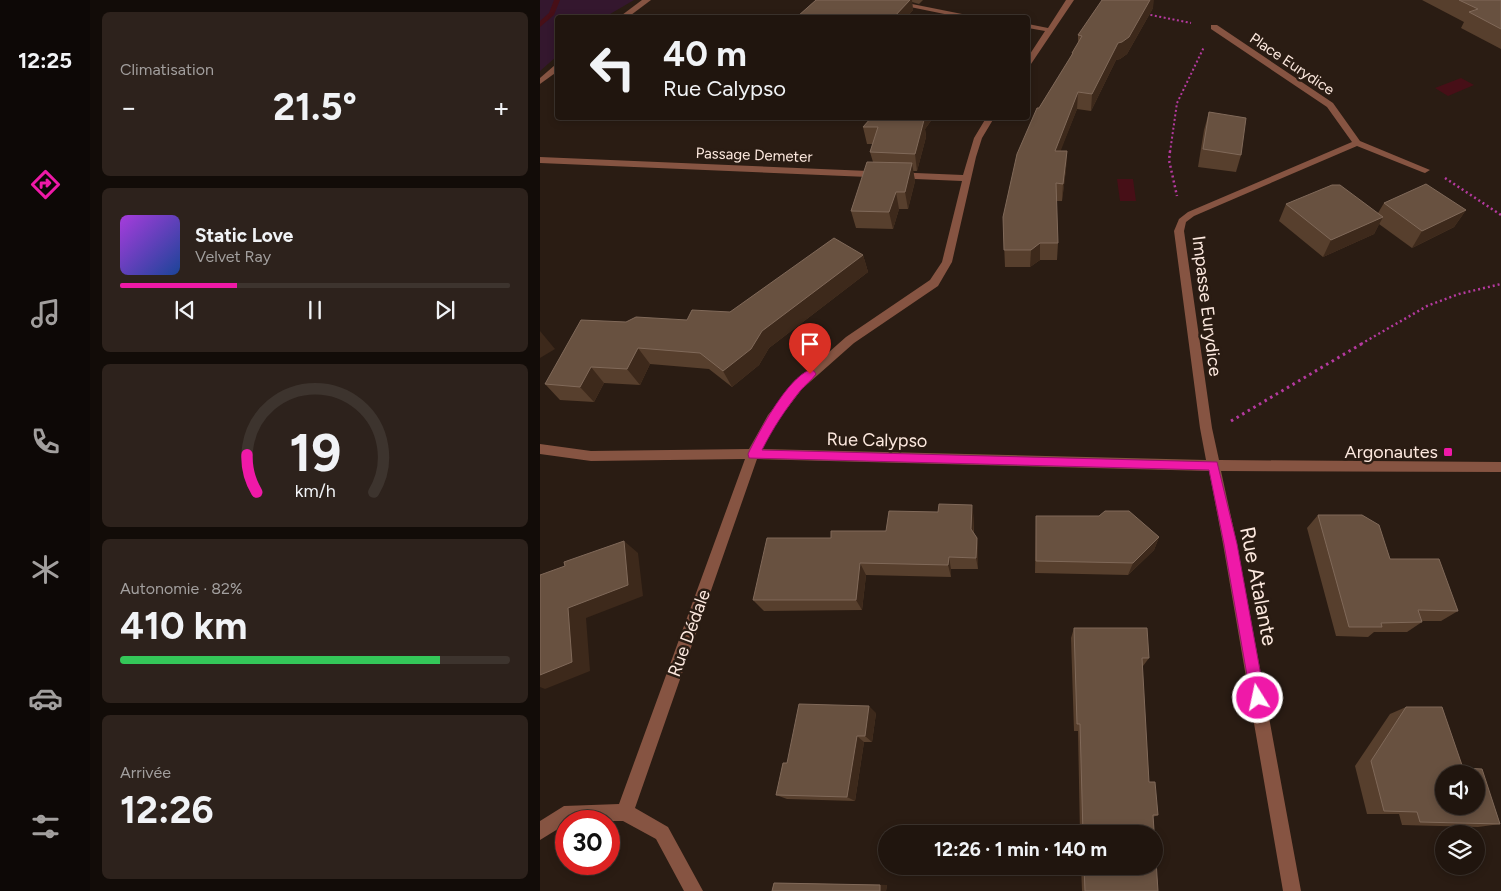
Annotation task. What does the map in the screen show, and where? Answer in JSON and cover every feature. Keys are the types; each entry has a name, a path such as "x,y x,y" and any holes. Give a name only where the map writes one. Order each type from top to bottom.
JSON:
{"street":[{"path":"625,15 647,0"},
{"path":"880,0 962,15"},
{"path":"1030,59 1070,0"},
{"path":"1030,26 1049,30"},
{"name":"Place Eurydice","path":"1214,27 1330,105 1357,143"},
{"path":"540,82 555,70"},
{"name":"Rue Dédale","path":"625,812 754,454 772,419 798,386 823,362 886,314 923,292 942,274 947,262 978,138 989,120"},
{"path":"1357,143 1425,170"},
{"name":"Impasse Eurydice","path":"1213,466 1179,231 1182,221 1191,214 1357,143"},
{"name":"Passage Demeter","path":"540,160 968,178"},
{"name":"Rue Calypso","path":"540,449 591,456 754,454 1213,466 1501,467"},
{"name":"Rue Atalante","path":"1213,466 1230,544 1292,891"},
{"path":"540,831 564,815 625,812 662,833 694,891"}],"path":[{"path":"1146,14 1214,27 1177,103 1169,160 1182,221"},
{"path":"1425,170 1445,178 1501,216"},
{"path":"1206,428 1229,422 1314,374 1398,321 1427,306 1459,294 1501,284"}],"shaded area":[{"path":"540,0 634,0 608,15 555,15 555,58 540,71"},
{"path":"1461,78 1474,85 1448,96 1435,88"},
{"path":"1117,179 1133,179 1136,201 1120,201"}],"building":[{"path":"816,0 910,0 896,15 799,15"},
{"path":"1102,0 1150,0 1129,37 1118,43 1092,94 1078,92 1055,151 1067,151 1063,184 1056,183 1058,243 1040,243 1031,250 1004,250 1003,217 1017,154 1037,108 1039,108 1073,53 1082,36 1078,35"},
{"path":"1459,0 1501,0 1501,29 1469,12 1478,9"},
{"path":"1209,112 1246,118 1241,155 1203,149"},
{"path":"869,120 924,120 915,154 870,152 878,127 863,127"},
{"path":"867,162 912,163 905,192 896,192 889,212 851,211"},
{"path":"1426,184 1466,210 1422,231 1384,203"},
{"path":"1332,185 1340,185 1383,217 1331,240 1286,204"},
{"path":"834,238 863,255 762,331 751,349 723,371 700,353 638,348 627,369 591,367 580,387 545,384 581,320 626,322 636,317 687,320 692,310 730,312"},
{"path":"939,504 972,505 971,529 977,538 976,558 949,557 948,565 860,563 856,600 753,600 767,538 831,538 831,531 886,531 889,511 938,512"},
{"path":"1105,511 1129,511 1159,537 1133,563 1036,561 1036,516 1099,516"},
{"path":"1318,515 1362,515 1379,525 1390,559 1439,559 1458,611 1418,610 1422,622 1381,623 1382,627 1349,627"},
{"path":"624,541 628,585 568,608 572,662 540,675 540,575 565,566 564,562"},
{"path":"1074,628 1147,628 1149,658 1142,658 1149,782 1155,782 1158,815 1153,815 1154,825 1083,825 1080,724 1077,724"},
{"path":"799,704 869,706 865,736 857,736 847,797 776,795 783,763 787,763"},
{"path":"1406,707 1442,707 1462,765 1435,765 1435,815 1485,815 1485,778 1500,824 1420,822 1417,812 1384,811 1371,761"},
{"path":"1084,875 1157,875 1158,891 1085,891"},
{"path":"774,883 880,885 880,891 772,891"}],"waterway":[{"path":"540,25 552,14 557,0"}],"place":[{"name":"Argonautes","path":"1448,452"}],"route":[{"path":"810,374 785,401 772,419 754,454 1213,466 1230,544 1258,698"}]}
